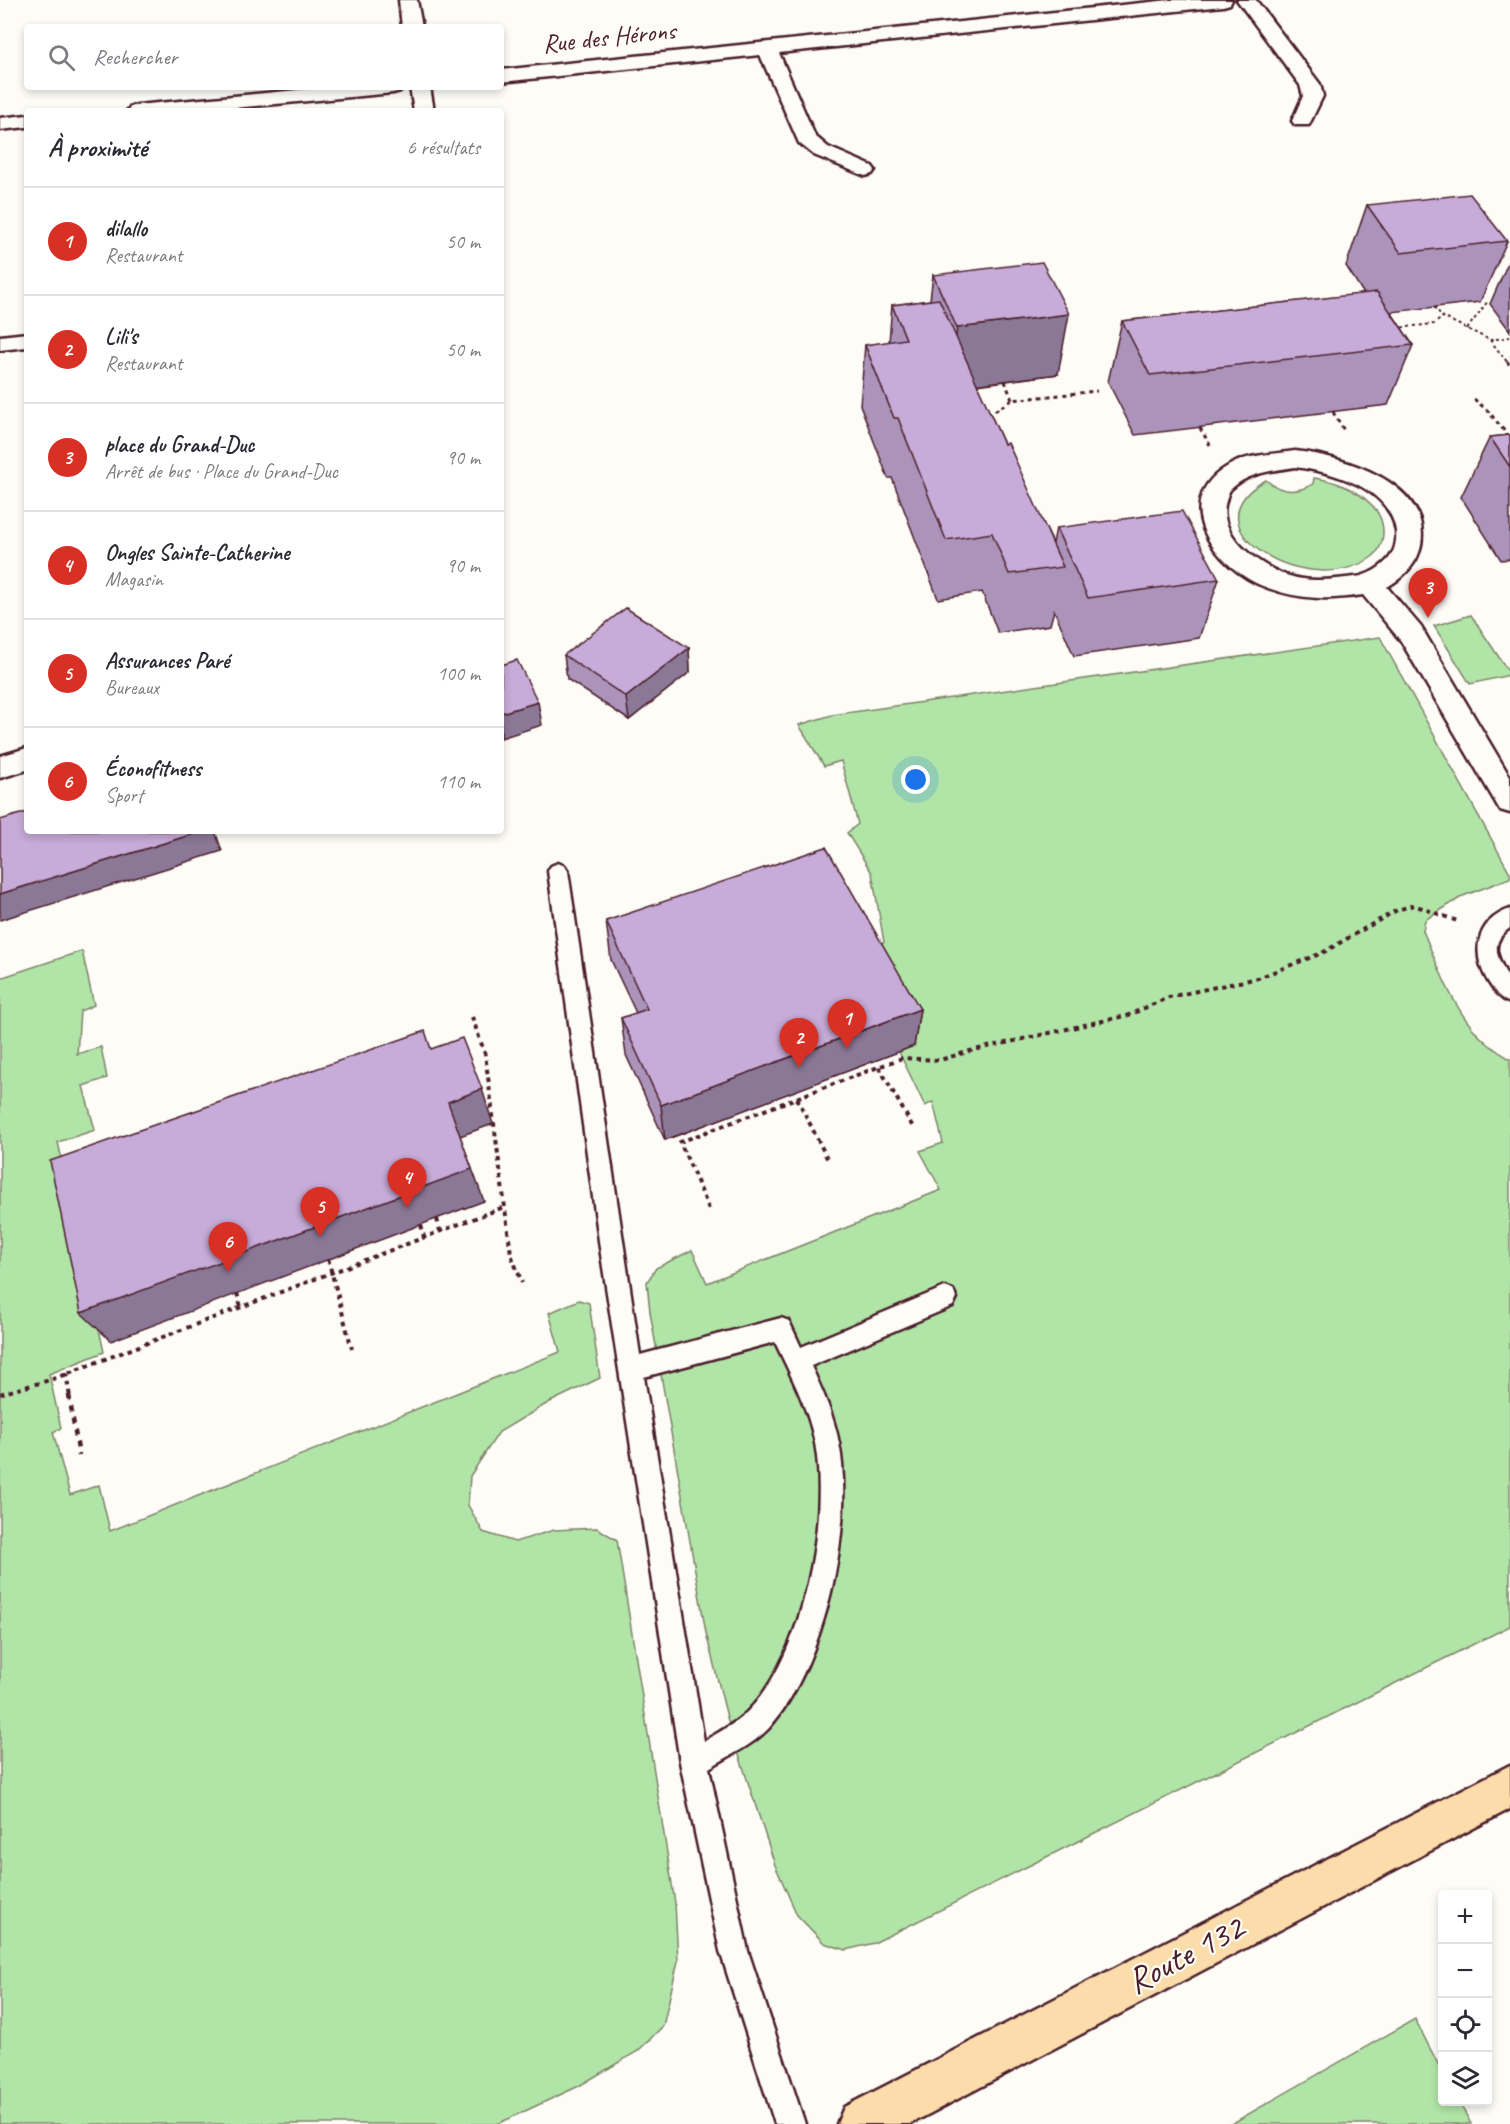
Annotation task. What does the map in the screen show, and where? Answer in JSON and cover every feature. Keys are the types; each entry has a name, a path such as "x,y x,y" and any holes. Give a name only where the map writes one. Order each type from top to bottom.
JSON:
{"highway":[{"name":"Route 132","path":"861,2124 1510,1786"}],"street":[{"path":"408,0 412,24"},
{"name":"Rue des Hérons","path":"504,76 1223,0"},
{"path":"1246,0 1310,84 1313,96 1302,121"},
{"path":"766,48 806,139 821,151 865,170"},
{"path":"169,108 361,90"},
{"path":"420,90 424,108"},
{"path":"0,124 24,121"},
{"path":"0,343 24,340"},
{"path":"1296,459 1328,464 1364,477 1389,495 1402,512 1409,530 1409,542 1400,562 1392,571 1368,584 1338,590 1305,588 1273,580 1256,572 1241,563 1220,541 1210,517 1214,495 1228,478 1238,472 1264,462 1280,460 1296,459"},
{"path":"1368,584 1383,597 1411,634 1510,802"},
{"path":"0,767 24,760"}],"lane":[{"path":"558,871 609,1237 694,1762 734,1951 790,2124"},
{"path":"1510,917 1500,923 1491,934 1486,947 1489,965 1497,981 1510,994"},
{"path":"795,1360 945,1298"},
{"path":"630,1369 781,1329 813,1401 828,1444 832,1508 825,1568 802,1641 783,1686 759,1719 694,1762"}],"path":[{"path":"1467,329 1488,301"},
{"path":"1434,307 1443,317 1490,340 1510,366"},
{"path":"1393,328 1434,324 1443,317"},
{"path":"1490,340 1510,337"},
{"path":"1005,381 1012,400"},
{"path":"984,418 1012,400 1097,391"},
{"path":"1474,399 1488,411 1510,438"},
{"path":"982,408 992,412"},
{"path":"709,1209 680,1142 902,1058 940,1060 970,1051 1056,1034 1129,1015 1169,997 1258,978 1322,953 1397,910 1414,905 1491,934"},
{"path":"472,1017 485,1054 511,1254 522,1283"},
{"path":"858,1067 864,1073"},
{"path":"879,1067 914,1129"},
{"path":"805,1086 809,1093"},
{"path":"797,1098 829,1162"},
{"path":"764,1101 768,1109"},
{"path":"0,1394 66,1373 504,1207"},
{"path":"437,1218 440,1231"},
{"path":"421,1225 424,1238"},
{"path":"328,1259 352,1350"},
{"path":"237,1293 242,1307"},
{"path":"66,1373 79,1456"}],"green space":[{"path":"1314,478 1348,488 1369,502 1377,511 1383,536 1379,550 1372,557 1346,569 1316,571 1288,565 1263,553 1245,537 1238,518 1244,499 1266,480 1277,488 1295,491 1313,484"},
{"path":"1471,615 1510,675 1470,684 1434,626"},
{"path":"1380,637 1510,873 1510,878 1463,896 1425,920 1423,931 1449,991 1466,1019 1487,1043 1510,1059 1510,1626 874,1943 846,1950 824,1943 797,1915 775,1865 728,1721 706,1633 650,1312 647,1282 656,1268 692,1250 707,1283 941,1190 920,1151 943,1143 933,1102 925,1106 899,1052 915,1045 862,951 884,942 872,873 847,833 858,824 841,761 824,766 799,725 832,715"},
{"path":"82,951 94,1005 80,1011 77,1054 101,1047 107,1078 83,1086 95,1130 58,1142 104,1352 49,1374 61,1428 53,1432 70,1495 99,1485 110,1531 560,1352 549,1313 579,1300 589,1303 600,1378 548,1403 499,1432 470,1476 468,1505 483,1532 515,1542 554,1530 597,1528 617,1540 675,1903 678,1961 663,2026 638,2051 579,2086 497,2124 0,2124 0,978"},
{"path":"1415,2019 1438,2064 1438,2106 1461,2106 1471,2124 1231,2124"}],"building":[{"path":"1470,194 1507,241 1401,253 1367,205"},
{"path":"1042,262 1069,314 957,328 933,275"},
{"path":"1377,292 1413,345 1150,375 1122,321"},
{"path":"939,299 1004,444 1008,443 1063,567 1009,574 992,533 946,540 898,418 894,418 865,345 906,339 892,305"},
{"path":"1510,435 1510,467 1490,437"},
{"path":"1182,511 1219,579 1088,598 1056,528"},
{"path":"626,608 689,648 626,697 564,655"},
{"path":"517,660 538,702 504,712 504,664"},
{"path":"24,813 24,834 193,834 0,894 0,820"},
{"path":"826,847 920,1009 661,1105 621,1018 647,1009 606,921"},
{"path":"425,1031 431,1049 462,1038 482,1089 448,1102 472,1169 81,1313 50,1161"}],"place":[{"name":"place du Grand-Duc","path":"1428,618"},
{"name":"dilallo","path":"847,1049"},
{"name":"Lili's","path":"799,1068"},
{"name":"Ongles Sainte-Catherine","path":"407,1208"},
{"name":"Assurances Paré","path":"320,1237"},
{"name":"Éconofitness","path":"228,1272"}]}
